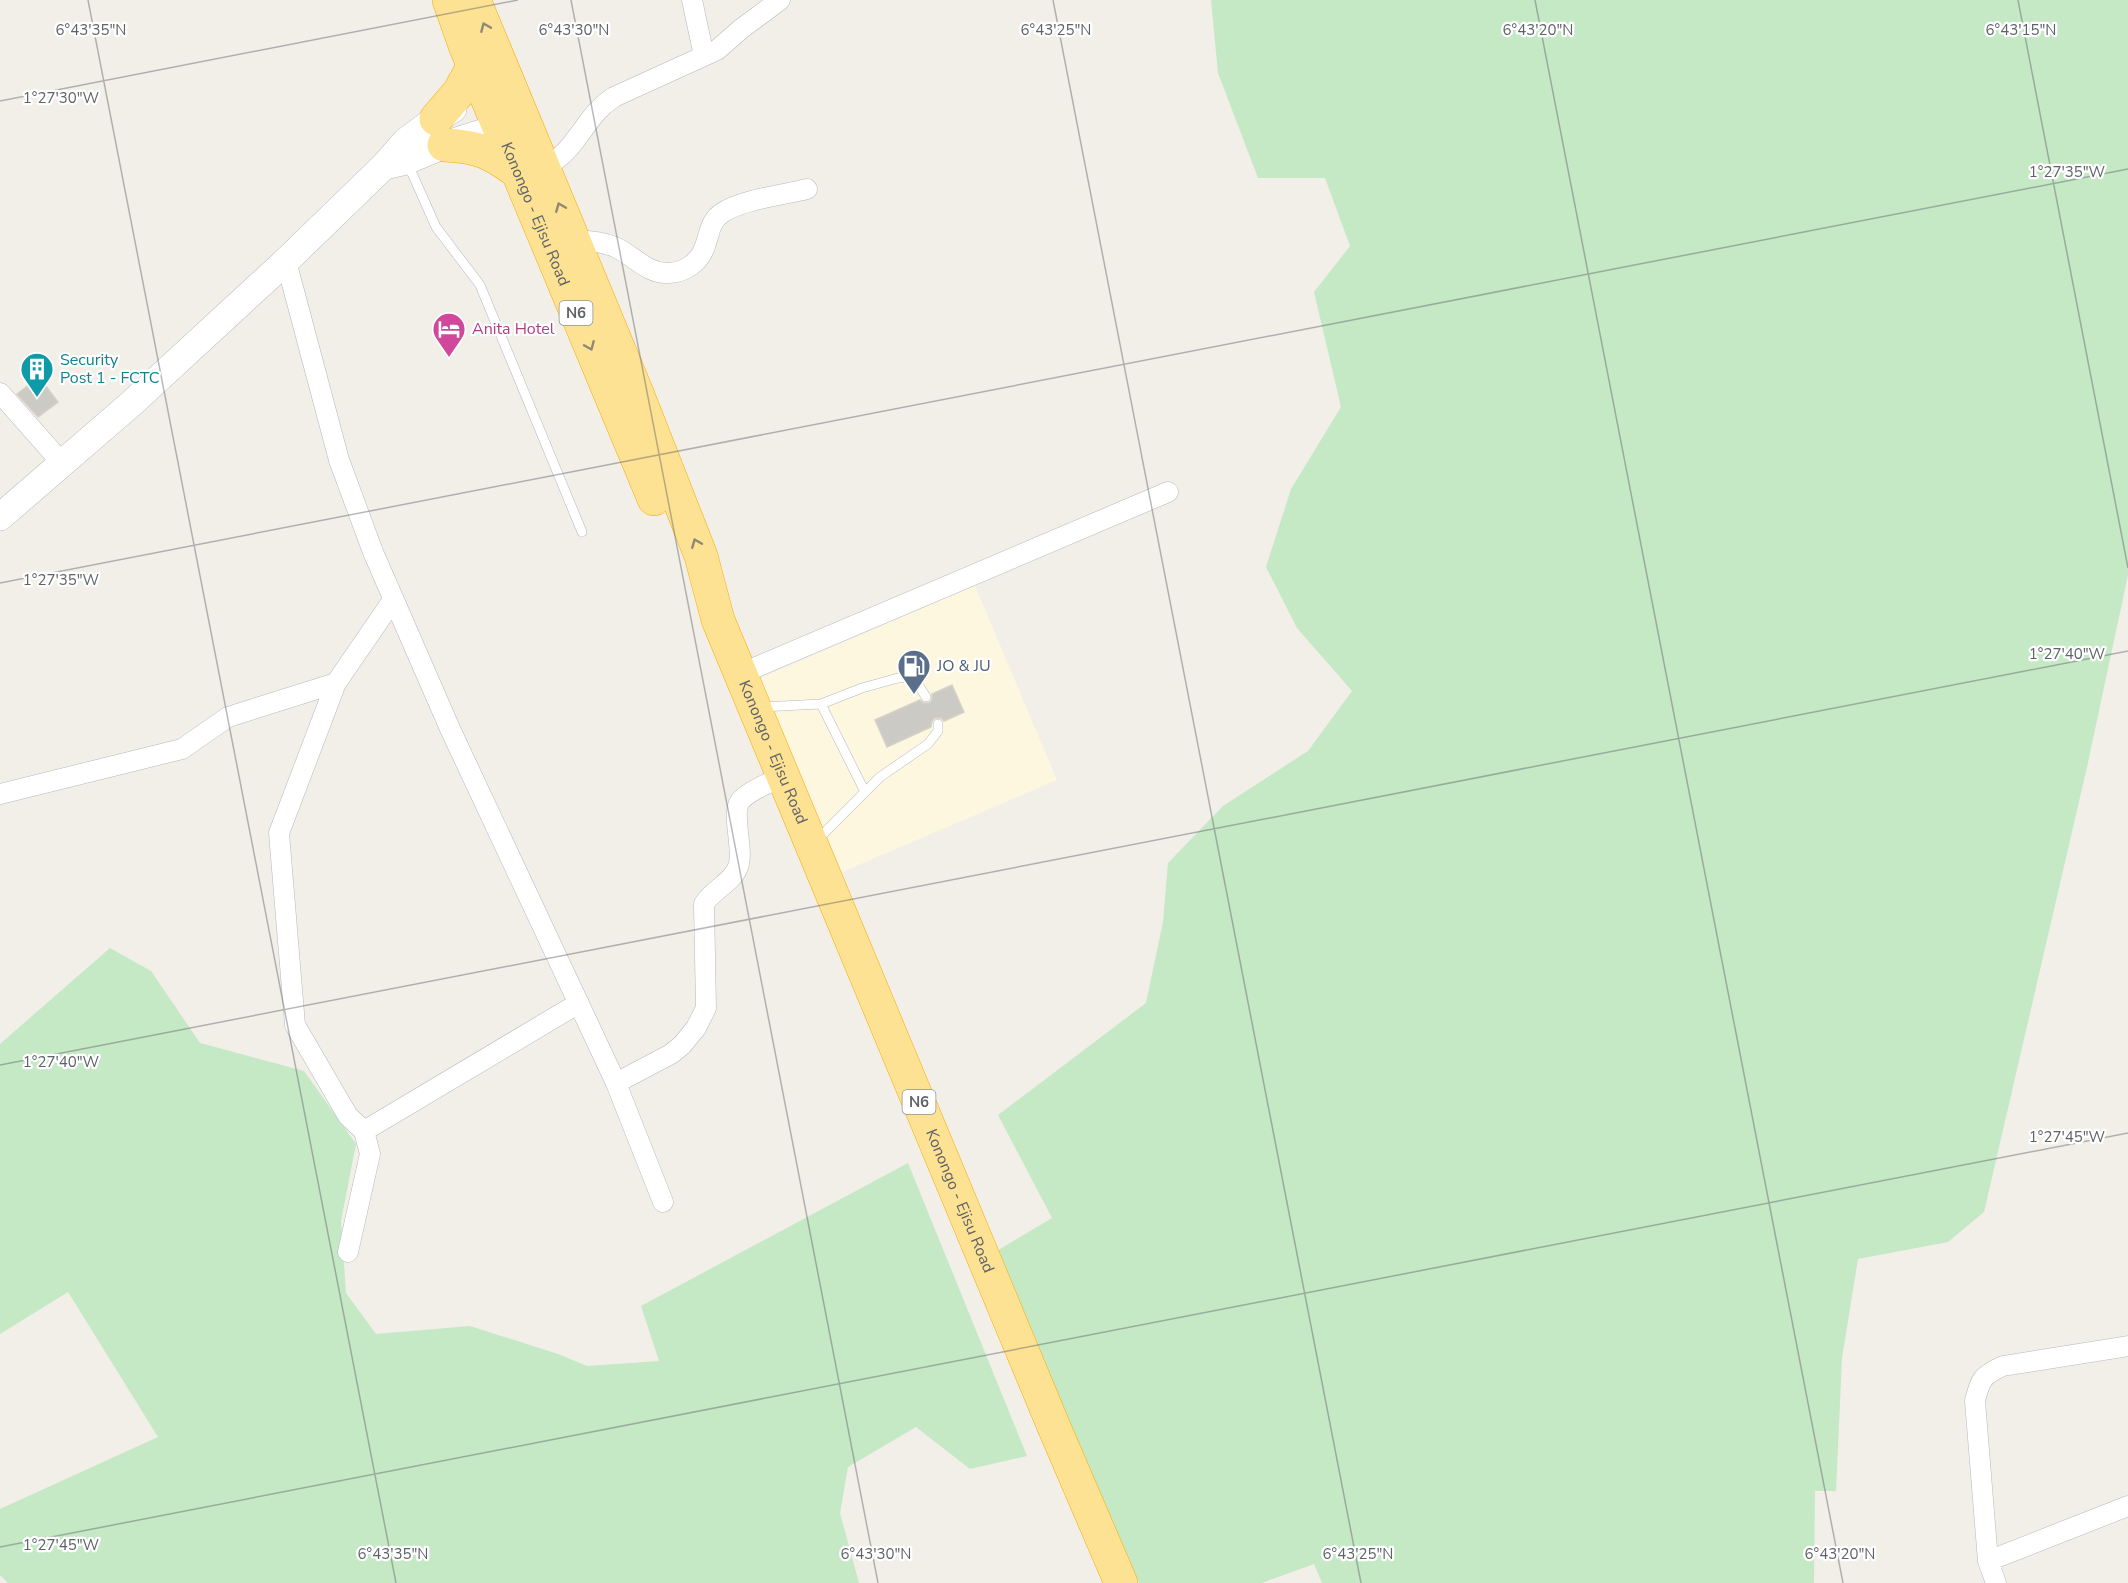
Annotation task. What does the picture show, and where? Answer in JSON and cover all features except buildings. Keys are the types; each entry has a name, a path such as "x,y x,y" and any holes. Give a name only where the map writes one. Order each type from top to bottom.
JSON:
{"highway":[{"name":"Konongo - Ejisu Road","path":"449,0 513,123 682,567 718,620"},
{"name":"Konongo - Ejisu Road","path":"474,0 489,79"},
{"path":"489,79 459,92 440,132 469,147 488,152 532,170"},
{"name":"Konongo - Ejisu Road","path":"532,170 574,241 701,556 718,620 740,674 1054,1427 1122,1583"}],"street":[{"path":"692,0 704,56"},
{"path":"532,170 567,153 600,106 614,97 717,50 780,0"},
{"path":"0,517 132,403 395,163 406,141 440,132 513,123"},
{"path":"574,241 588,240 614,247 652,271 668,273 683,271 696,262 705,251 712,223 723,212 740,205 807,189"},
{"path":"286,261 339,460 373,552 456,742 616,1083 663,1202"},
{"path":"0,393 62,463"},
{"path":"740,674 1168,492"},
{"path":"348,1252 370,1154 364,1131 348,1116 295,1025 279,833 336,683 393,600"},
{"path":"0,794 182,749 228,717 336,683"},
{"path":"616,1083 671,1054 696,1028 705,1008 704,904 708,896 732,878 738,867 741,853 736,810 738,803 743,797 783,776"},
{"path":"364,1131 579,1004"},
{"path":"1996,1583 1988,1561 1975,1401 1982,1380 1987,1373 2003,1366 2128,1346"},
{"path":"1988,1561 2128,1506"}],"lane":[{"path":"395,163 436,227 480,285 582,532"},
{"path":"754,707 821,704 862,688 898,678 914,678 926,697"},
{"path":"821,704 865,792"},
{"path":"812,845 880,777 928,744 938,730 938,724"}],"shaded area":[{"path":"975,586 1057,780 842,872 760,678"}],"green space":[{"path":"1211,0 2128,0 2128,575 2087,767 1984,1212 1948,1242 1858,1259 1842,1358 1836,1491 1815,1491 1814,1583 1322,1583 1314,1564 1262,1583 1139,1583 995,1252 1052,1218 998,1115 1146,1003 1163,922 1168,863 1223,806 1308,751 1352,691 1297,628 1266,567 1291,489 1341,407 1314,292 1350,246 1325,178 1258,178 1218,73"},
{"path":"110,948 151,971 200,1043 304,1071 356,1144 341,1221 346,1293 376,1334 470,1326 558,1354 587,1366 659,1361 641,1306 908,1163 1027,1456 970,1469 916,1427 848,1467 840,1513 859,1583 8,1583 0,1575 0,1509 158,1437 68,1292 0,1334 0,1044"}],"place":[{"name":"Anita Hotel","path":"449,358"},
{"name":"Security Post 1 - FCTC","path":"37,398"},
{"name":"JO & JU","path":"914,695"}]}
